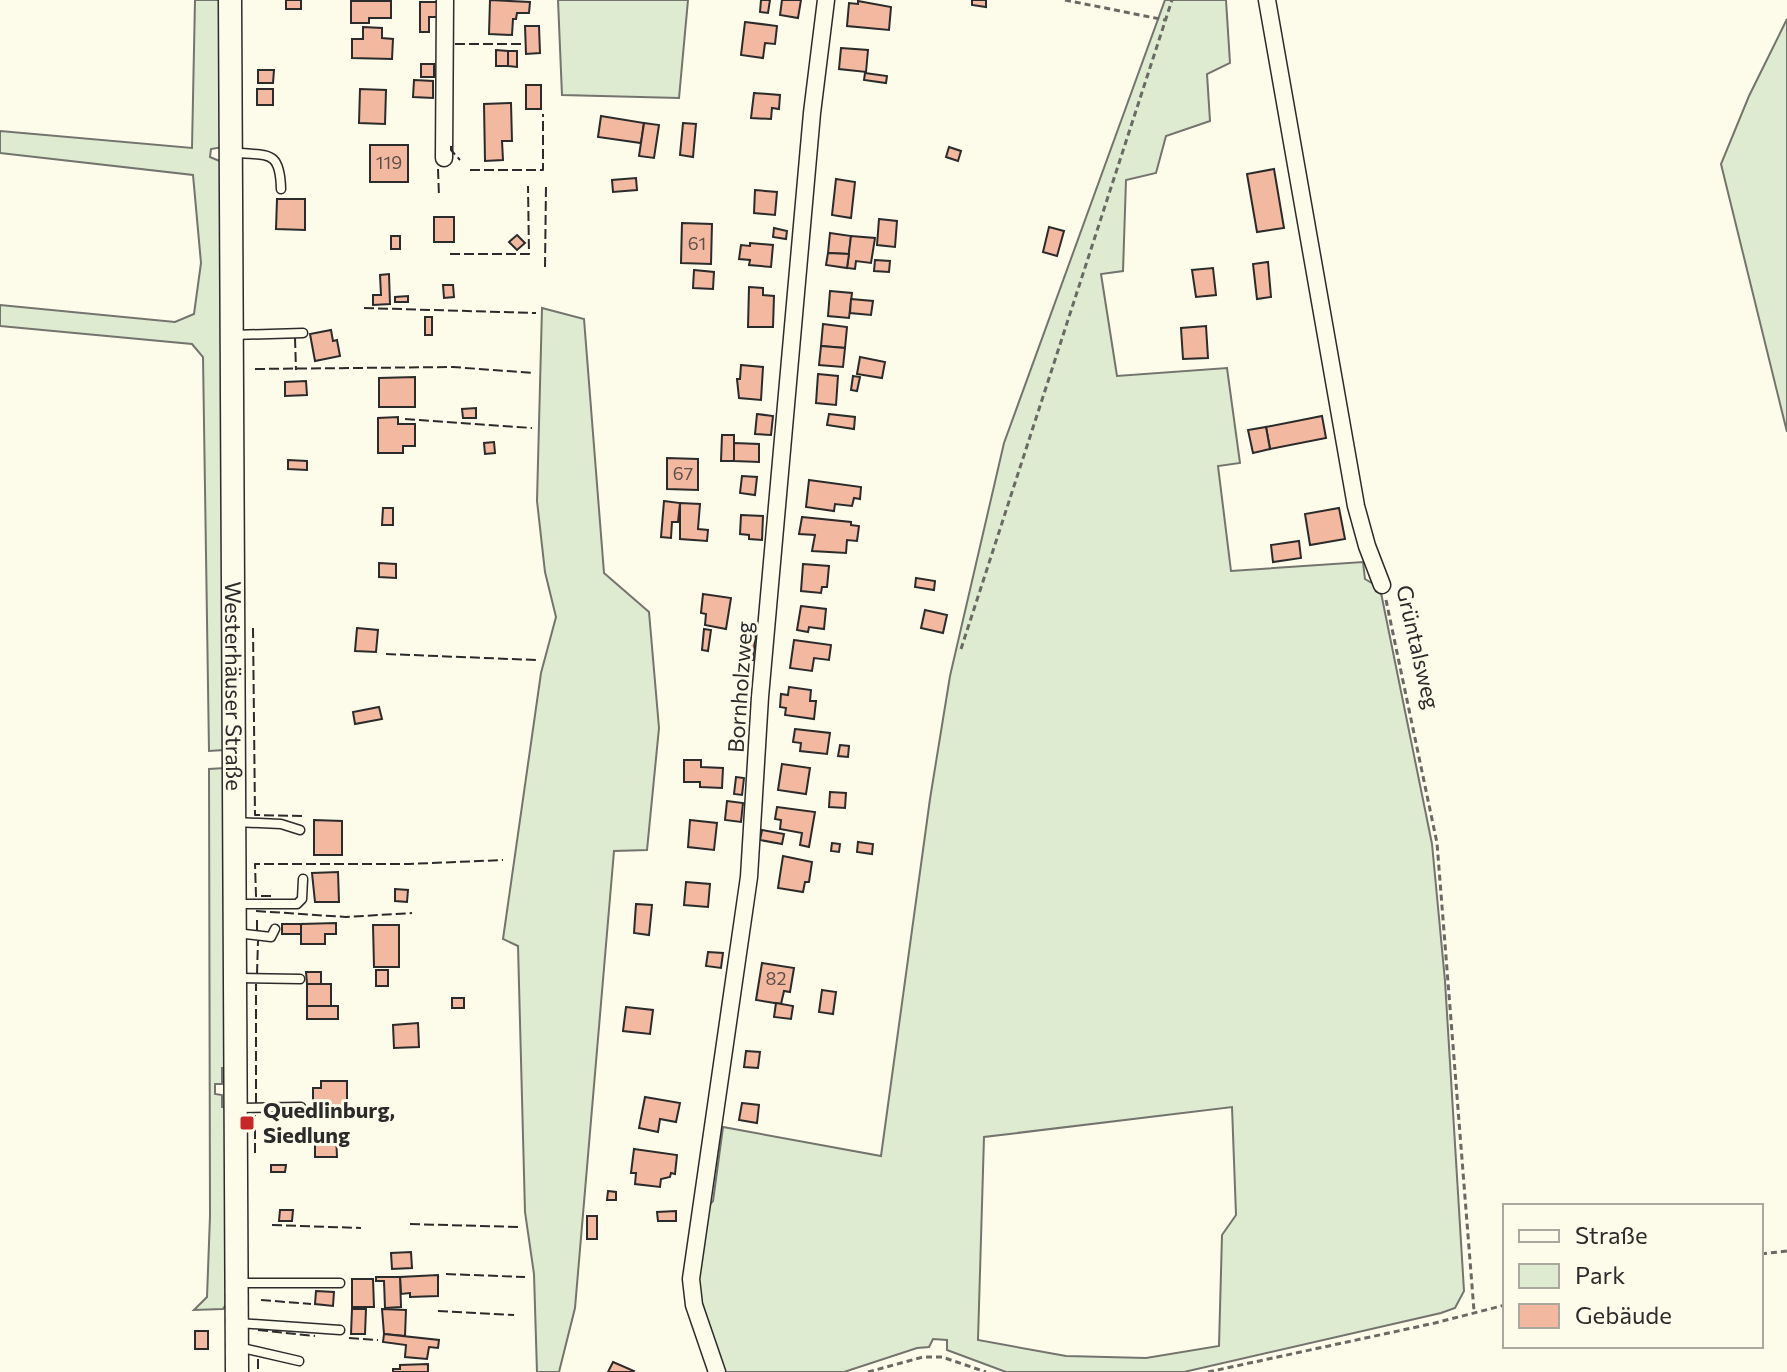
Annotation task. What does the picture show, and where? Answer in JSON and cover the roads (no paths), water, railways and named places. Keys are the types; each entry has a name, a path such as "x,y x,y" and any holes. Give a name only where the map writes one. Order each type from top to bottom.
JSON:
{"main road":[{"name":"Westerhäuser Straße","path":"230,0 237,1372"}],"street":[{"path":"444,158 445,0"},
{"name":"Bornholzweg","path":"717,1372 694,1305 691,1279 749,877 767,618 812,113 826,0"},
{"name":"Grüntalsweg","path":"1267,0 1356,506 1382,585"}],"lane":[{"path":"231,152 266,154 277,160 281,169 281,189"},
{"path":"232,335 303,333"},
{"path":"234,822 281,824 300,830"},
{"path":"235,903 297,904 302,899 303,879"},
{"path":"235,933 271,937 275,929"},
{"path":"235,978 300,979"},
{"path":"236,1108 301,1107"},
{"path":"237,1282 340,1283"},
{"path":"237,1323 340,1330"},
{"path":"237,1347 299,1361"}],"place":[{"name":"Quedlinburg, Siedlung","path":"247,1123"}]}
